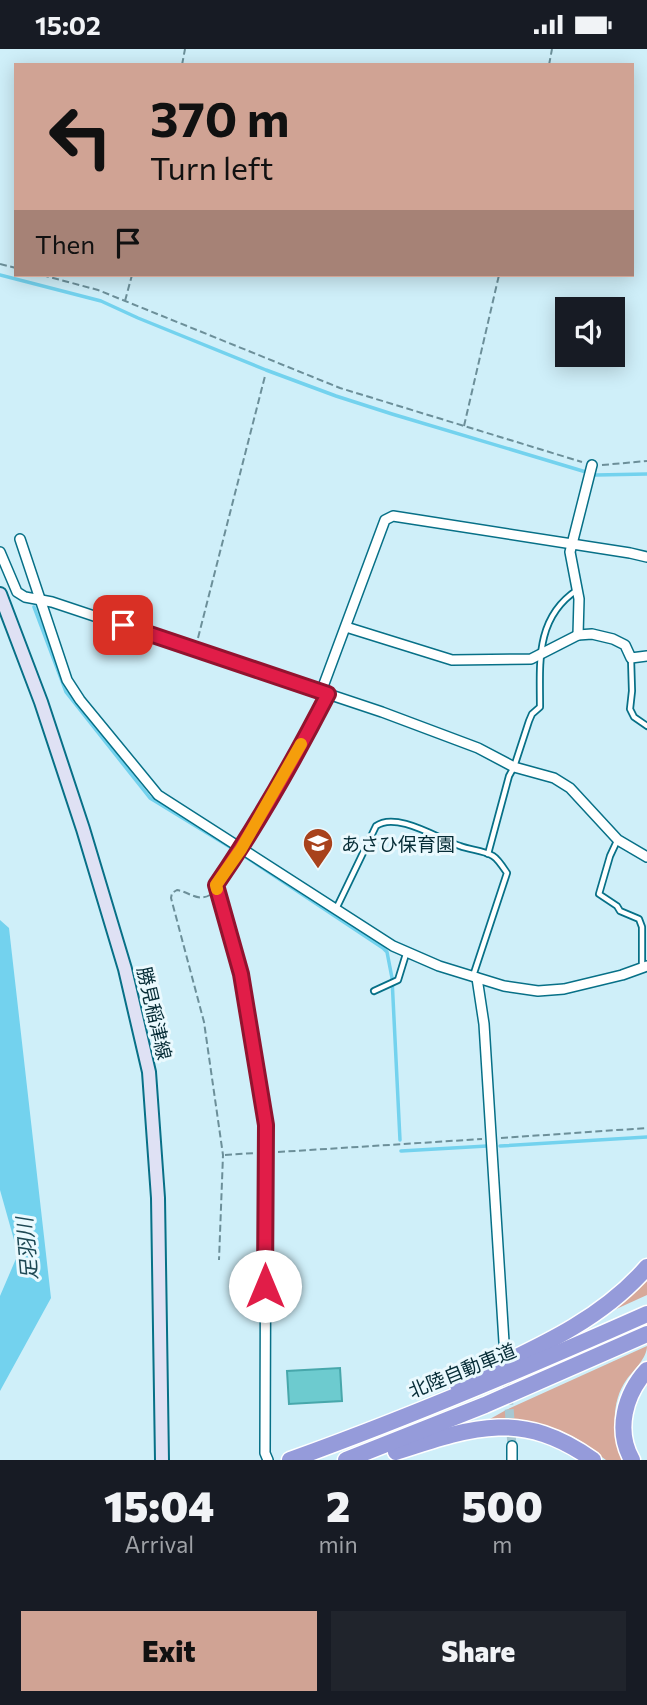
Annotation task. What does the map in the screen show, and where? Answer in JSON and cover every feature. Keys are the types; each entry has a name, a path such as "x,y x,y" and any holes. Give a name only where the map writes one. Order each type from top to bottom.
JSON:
{"highway":[{"path":"290,1460 381,1424 577,1326 601,1310 647,1267"},
{"name":"北陸自動車道","path":"381,1424 508,1375 647,1314"},
{"path":"371,1460 389,1449 647,1334"},
{"path":"632,1460 627,1452 623,1433 624,1415 629,1397 639,1378 647,1370"},
{"path":"346,1460 493,1427 540,1432 561,1440 593,1460"}],"main road":[{"name":"勝見稲津線","path":"0,594 41,702 83,829 125,969 149,1072 158,1199 162,1460"}],"street":[{"path":"578,635 579,599 570,552 591,471"},
{"path":"268,1460 265,1453 266,1125 241,974 216,885 286,774 324,693 385,520 393,516 630,552 647,557"},
{"path":"20,539 67,680 80,700 158,795 239,852 393,946 439,966 504,986 538,991 564,989 645,967"},
{"path":"0,552 17,591 26,597 52,602 324,693 478,748 514,767 554,778 570,787 618,840 647,857"},
{"path":"346,627 452,660 531,659 578,635 592,634 625,645 631,657 647,656"},
{"path":"475,977 484,1024 504,1342"},
{"path":"512,1446 512,1460"}],"lane":[{"path":"488,854 509,776 529,721 540,707 540,655 547,627 565,597 577,589"},
{"path":"631,657 630,709 634,717 647,726"},
{"path":"336,910 376,826 381,822 405,824 460,846 495,856 507,873 475,977"},
{"path":"618,840 610,856 599,894 617,905 620,911 639,919 645,967"},
{"path":"374,991 397,981 407,953"}],"path":[{"path":"50,277 99,290 340,388 591,471 647,461"},
{"path":"125,302 131,277"},
{"path":"464,427 499,277"},
{"path":"195,649 265,376"},
{"path":"216,885 209,896 204,898 177,890 172,893 171,898 204,1022 223,1155 219,1260"},
{"path":"223,1155 647,1128"}],"shaded area":[{"path":"647,1272 647,1295 614,1310 611,1306"},
{"path":"647,1346 643,1359 622,1388 615,1409 617,1441 625,1460 606,1460 579,1440 529,1421 490,1419 506,1410"}],"water":[{"name":"足羽川","path":"0,920 9,928 51,1298 0,1391 0,1296 18,1254 0,1190"}],"building":[{"path":"340,1368 342,1401 289,1404 287,1371"}],"waterway":[{"path":"0,275 101,301 266,370 392,414 596,475 647,474"},
{"path":"34,607 66,692 150,798 243,855 387,952 392,978 400,1140"},
{"path":"500,1146 647,1137"},
{"path":"401,1151 487,1146"}],"tunnel":[{"path":"504,1342 512,1446"}],"slow traffic":[{"path":"217,889 216,885 241,849 301,744"}],"place":[{"name":"あさひ保育園","path":"318,870"}],"route":[{"path":"123,625 328,694 286,774 216,885 241,974 266,1125 265,1286"}]}
